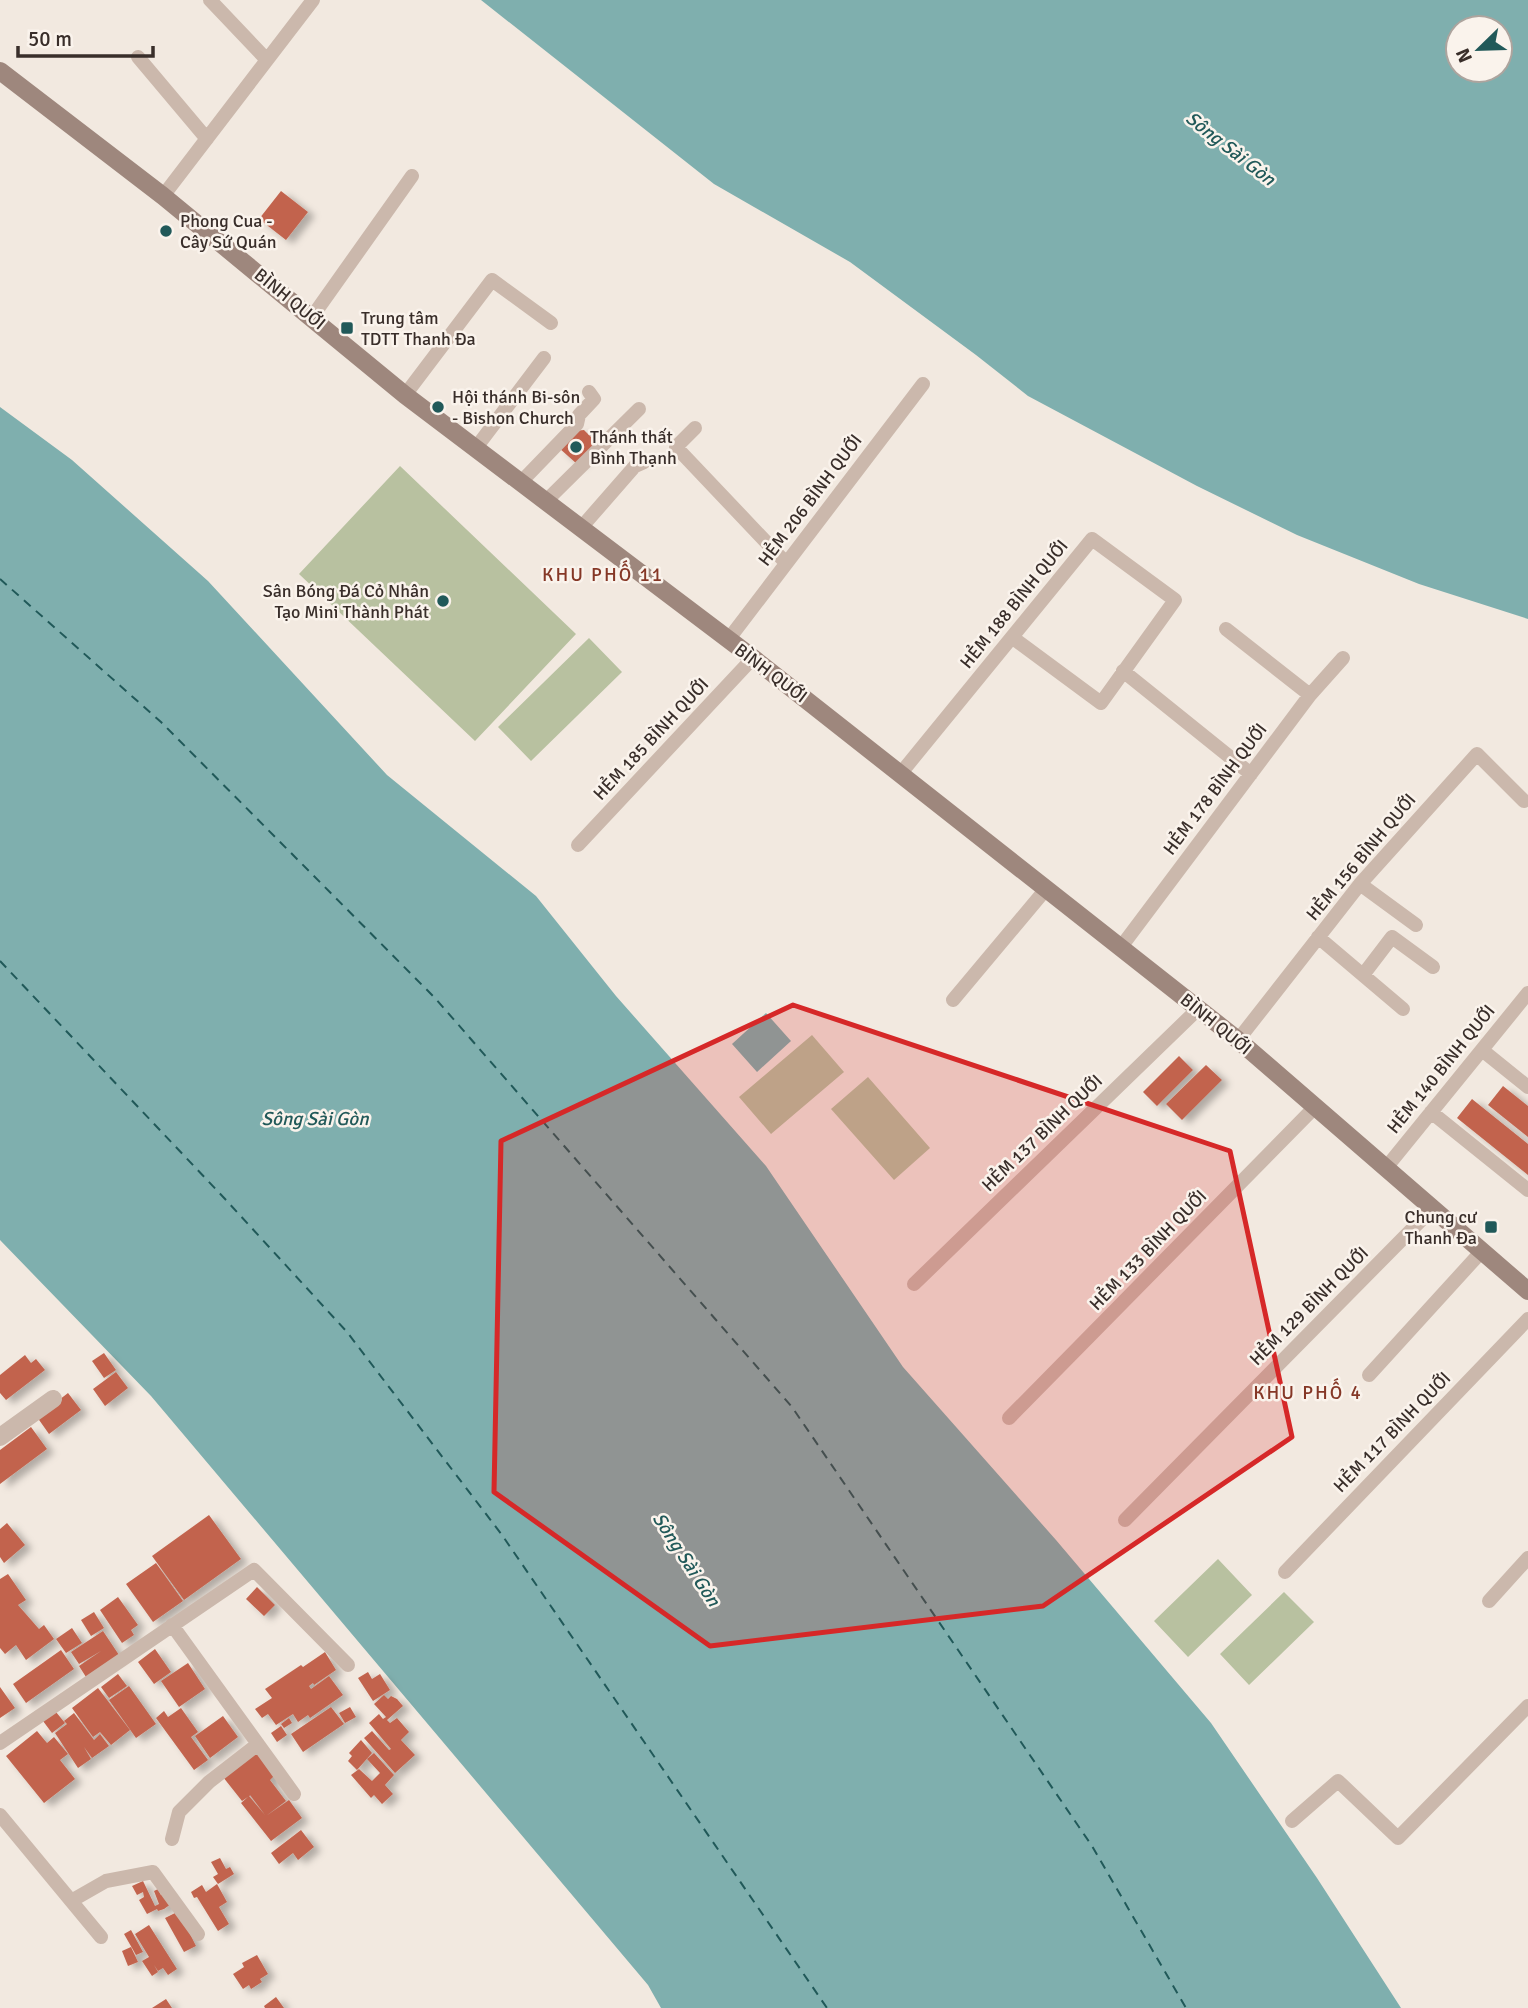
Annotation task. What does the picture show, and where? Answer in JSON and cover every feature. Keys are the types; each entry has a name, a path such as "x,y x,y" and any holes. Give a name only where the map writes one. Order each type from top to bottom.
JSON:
{"main road":[{"name":"BÌNH QUỚI","path":"0,71 163,196 405,395 753,658 1238,1040 1528,1291"}],"street":[{"path":"210,0 267,60"},
{"path":"163,196 313,0"},
{"path":"138,57 207,139"},
{"path":"312,317 412,176"},
{"path":"405,395 492,280 551,323"},
{"path":"475,449 544,358"},
{"name":"HẺM 206 BÌNH QUỚI","path":"728,639 923,384"},
{"path":"520,483 577,424 579,415 594,399 589,392"},
{"path":"545,502 639,409"},
{"path":"695,428 676,447 786,563"},
{"path":"580,529 635,466 644,462"},
{"name":"HẺM 188 BÌNH QUỚI","path":"901,773 1092,539 1175,600 1123,671"},
{"path":"1226,629 1310,695"},
{"path":"1013,638 1101,703 1123,671 1251,774"},
{"name":"HẺM 185 BÌNH QUỚI","path":"578,845 753,658"},
{"name":"HẺM 178 BÌNH QUỚI","path":"1121,947 1310,695 1343,658"},
{"name":"HẺM 156 BÌNH QUỚI","path":"1238,1040 1360,884 1477,754 1524,801"},
{"path":"1360,884 1416,925"},
{"path":"953,999 1045,889"},
{"path":"1318,937 1403,1009"},
{"path":"1363,975 1392,937 1433,967"},
{"name":"HẺM 140 BÌNH QUỚI","path":"1385,1169 1528,993"},
{"name":"HẺM 137 BÌNH QUỚI","path":"914,1284 1197,1010"},
{"path":"1482,1049 1528,1087"},
{"name":"HẺM 133 BÌNH QUỚI","path":"1009,1418 1314,1108"},
{"path":"1432,1112 1528,1190"},
{"name":"HẺM 129 BÌNH QUỚI","path":"1125,1520 1433,1208"},
{"path":"1369,1375 1482,1251"},
{"name":"HẺM 117 BÌNH QUỚI","path":"1285,1572 1528,1318"},
{"path":"0,1437 53,1399"},
{"path":"1489,1601 1528,1558"},
{"path":"0,1743 254,1570 348,1665"},
{"path":"173,1625 294,1794"},
{"path":"1292,1821 1338,1781 1398,1838 1528,1706"},
{"path":"172,1839 179,1812 209,1782 257,1744"},
{"path":"0,1815 101,1937"},
{"path":"71,1901 106,1881 153,1872 198,1934"}],"highlighted area":[{"path":"793,1005 1230,1151 1292,1437 1043,1606 710,1646 494,1492 501,1141"}],"green space":[{"path":"400,466 576,634 475,741 299,574"},
{"path":"589,638 622,672 531,761 498,727"},
{"path":"812,1035 844,1072 771,1134 739,1097"},
{"path":"868,1077 930,1148 894,1180 831,1109"},
{"path":"1218,1559 1252,1595 1188,1657 1154,1621"},
{"path":"1284,1592 1314,1622 1249,1685 1220,1654"}],"water":[{"name":"Sông Sài Gòn","path":"481,0 1528,0 1528,619 1419,584 1297,535 1197,486 1028,396 850,262 714,184"},
{"name":"Sông Sài Gòn","path":"0,407 72,460 208,581 387,775 536,896 616,996 766,1166 903,1367 1056,1540 1211,1723 1317,1878 1401,2008 661,2008 648,1985 151,1396 0,1240"},
{"path":"766,1013 791,1041 757,1072 732,1044"}],"building":[{"path":"281,191 308,212 286,240 259,219"},
{"name":"Thánh thất Bình Thạnh","path":"584,430 591,437 592,447 577,464 559,448 574,431"},
{"path":"1179,1056 1193,1070 1157,1106 1143,1092"},
{"path":"1206,1065 1222,1080 1182,1120 1166,1104"},
{"path":"1503,1086 1528,1106 1528,1137 1488,1105"},
{"path":"1472,1099 1528,1144 1528,1175 1457,1118"},
{"path":"104,1353 116,1370 104,1378 92,1361"},
{"path":"25,1355 31,1363 36,1359 45,1370 6,1400 0,1393 0,1375"},
{"path":"116,1372 128,1388 105,1406 93,1389"},
{"path":"68,1393 81,1410 49,1434 37,1417"},
{"path":"31,1427 47,1449 0,1484 0,1450"},
{"path":"209,1515 241,1559 184,1600 152,1556"},
{"path":"7,1523 25,1545 4,1563 0,1557 0,1529"},
{"path":"156,1563 183,1601 153,1622 126,1584"},
{"path":"8,1574 26,1600 18,1605 39,1629 44,1625 54,1639 26,1660 16,1645 5,1654 0,1648 0,1579"},
{"path":"257,1587 275,1605 264,1616 246,1599"},
{"path":"118,1597 138,1625 131,1630 134,1635 122,1643 100,1610"},
{"path":"94,1612 104,1628 91,1636 81,1620"},
{"path":"72,1628 82,1643 66,1653 56,1639"},
{"path":"103,1631 119,1655 86,1677 79,1666 101,1651 79,1664 71,1652"},
{"path":"155,1649 171,1672 154,1684 138,1662"},
{"path":"61,1650 74,1669 26,1703 13,1684"},
{"path":"325,1652 336,1670 309,1686 311,1689 329,1676 343,1695 310,1718 308,1715 298,1722 293,1714 276,1725 268,1714 262,1718 255,1709 272,1698 265,1689"},
{"path":"188,1663 205,1689 179,1707 161,1681"},
{"path":"368,1672 372,1679 380,1674 390,1690 373,1701 358,1678"},
{"path":"118,1674 127,1686 109,1698 101,1687"},
{"path":"129,1686 156,1724 136,1738 109,1700"},
{"path":"0,1687 15,1708 0,1718"},
{"path":"98,1688 130,1730 111,1745 100,1732 93,1737 72,1708"},
{"path":"384,1695 388,1699 391,1696 397,1699 403,1706 387,1720 390,1723 397,1718 409,1732 401,1740 415,1755 395,1773 364,1738 372,1731 389,1750 391,1749 369,1723 379,1714 383,1719 386,1717 374,1704"},
{"path":"331,1707 344,1724 303,1752 291,1734"},
{"path":"350,1707 356,1717 345,1723 339,1713"},
{"path":"181,1708 198,1732 191,1737 208,1760 194,1770 156,1718 164,1711 168,1717"},
{"path":"56,1712 65,1723 52,1733 43,1721"},
{"path":"74,1713 94,1740 100,1734 109,1746 92,1758 84,1747 91,1759 78,1768 55,1733 67,1724 64,1721"},
{"path":"223,1716 238,1737 210,1758 195,1736"},
{"path":"289,1718 292,1723 284,1728 281,1724"},
{"path":"281,1726 287,1735 277,1742 271,1733"},
{"path":"37,1731 47,1743 54,1737 68,1754 60,1760 75,1779 44,1803 6,1756"},
{"path":"361,1740 372,1753 357,1770 348,1761 352,1756 349,1753"},
{"path":"258,1750 276,1774 270,1780 286,1801 266,1816 289,1800 302,1818 271,1841 241,1803 248,1797 242,1801 223,1777"},
{"path":"374,1753 394,1775 385,1785 393,1794 382,1804 374,1795 371,1798 351,1775 359,1769 372,1781 380,1773 367,1759"},
{"path":"301,1830 314,1847 298,1860 293,1853 279,1864 271,1853"},
{"path":"220,1858 226,1869 230,1867 234,1874 218,1884 213,1877 218,1874 211,1862"},
{"path":"143,1881 155,1906 159,1904 154,1891 158,1889 161,1895 166,1893 171,1904 147,1914 139,1900 144,1897 143,1892 137,1895 132,1886"},
{"path":"217,1884 227,1902 219,1907 229,1924 218,1931 191,1892 202,1885 206,1892"},
{"path":"175,1913 181,1916 196,1946 184,1952 165,1918"},
{"path":"149,1925 177,1969 168,1975 163,1968 158,1971 154,1965 158,1972 152,1976 142,1961 149,1957 135,1934"},
{"path":"131,1930 143,1952 136,1955 124,1934"},
{"path":"131,1947 138,1962 128,1966 122,1951"},
{"path":"257,1955 268,1974 251,1989 249,1985 243,1989 233,1974 244,1967 242,1963"},
{"path":"276,1997 284,2008 265,2008 264,2006"},
{"path":"166,1999 172,2008 152,2008"}],"ferry route":[{"path":"0,579 161,722 435,998 792,1407 1092,1846 1186,2008"},
{"path":"0,961 347,1332 502,1535 827,2008"}],"place":[{"name":"Phong Cua - Cây Sứ Quán","path":"166,231"},
{"name":"Trung tâm TDTT Thanh Đa","path":"347,328"},
{"name":"Hội thánh Bi-sôn - Bishon Church","path":"438,407"},
{"name":"Thánh thất Bình Thạnh","path":"576,447"},
{"name":"Sân Bóng Đá Cỏ Nhân Tạo Mini Thành Phát","path":"443,601"},
{"name":"Chung cư Thanh Đa","path":"1491,1227"}],"district":[{"name":"KHU PHỐ 11","path":"603,574"},
{"name":"KHU PHỐ 4","path":"1308,1392"}]}
